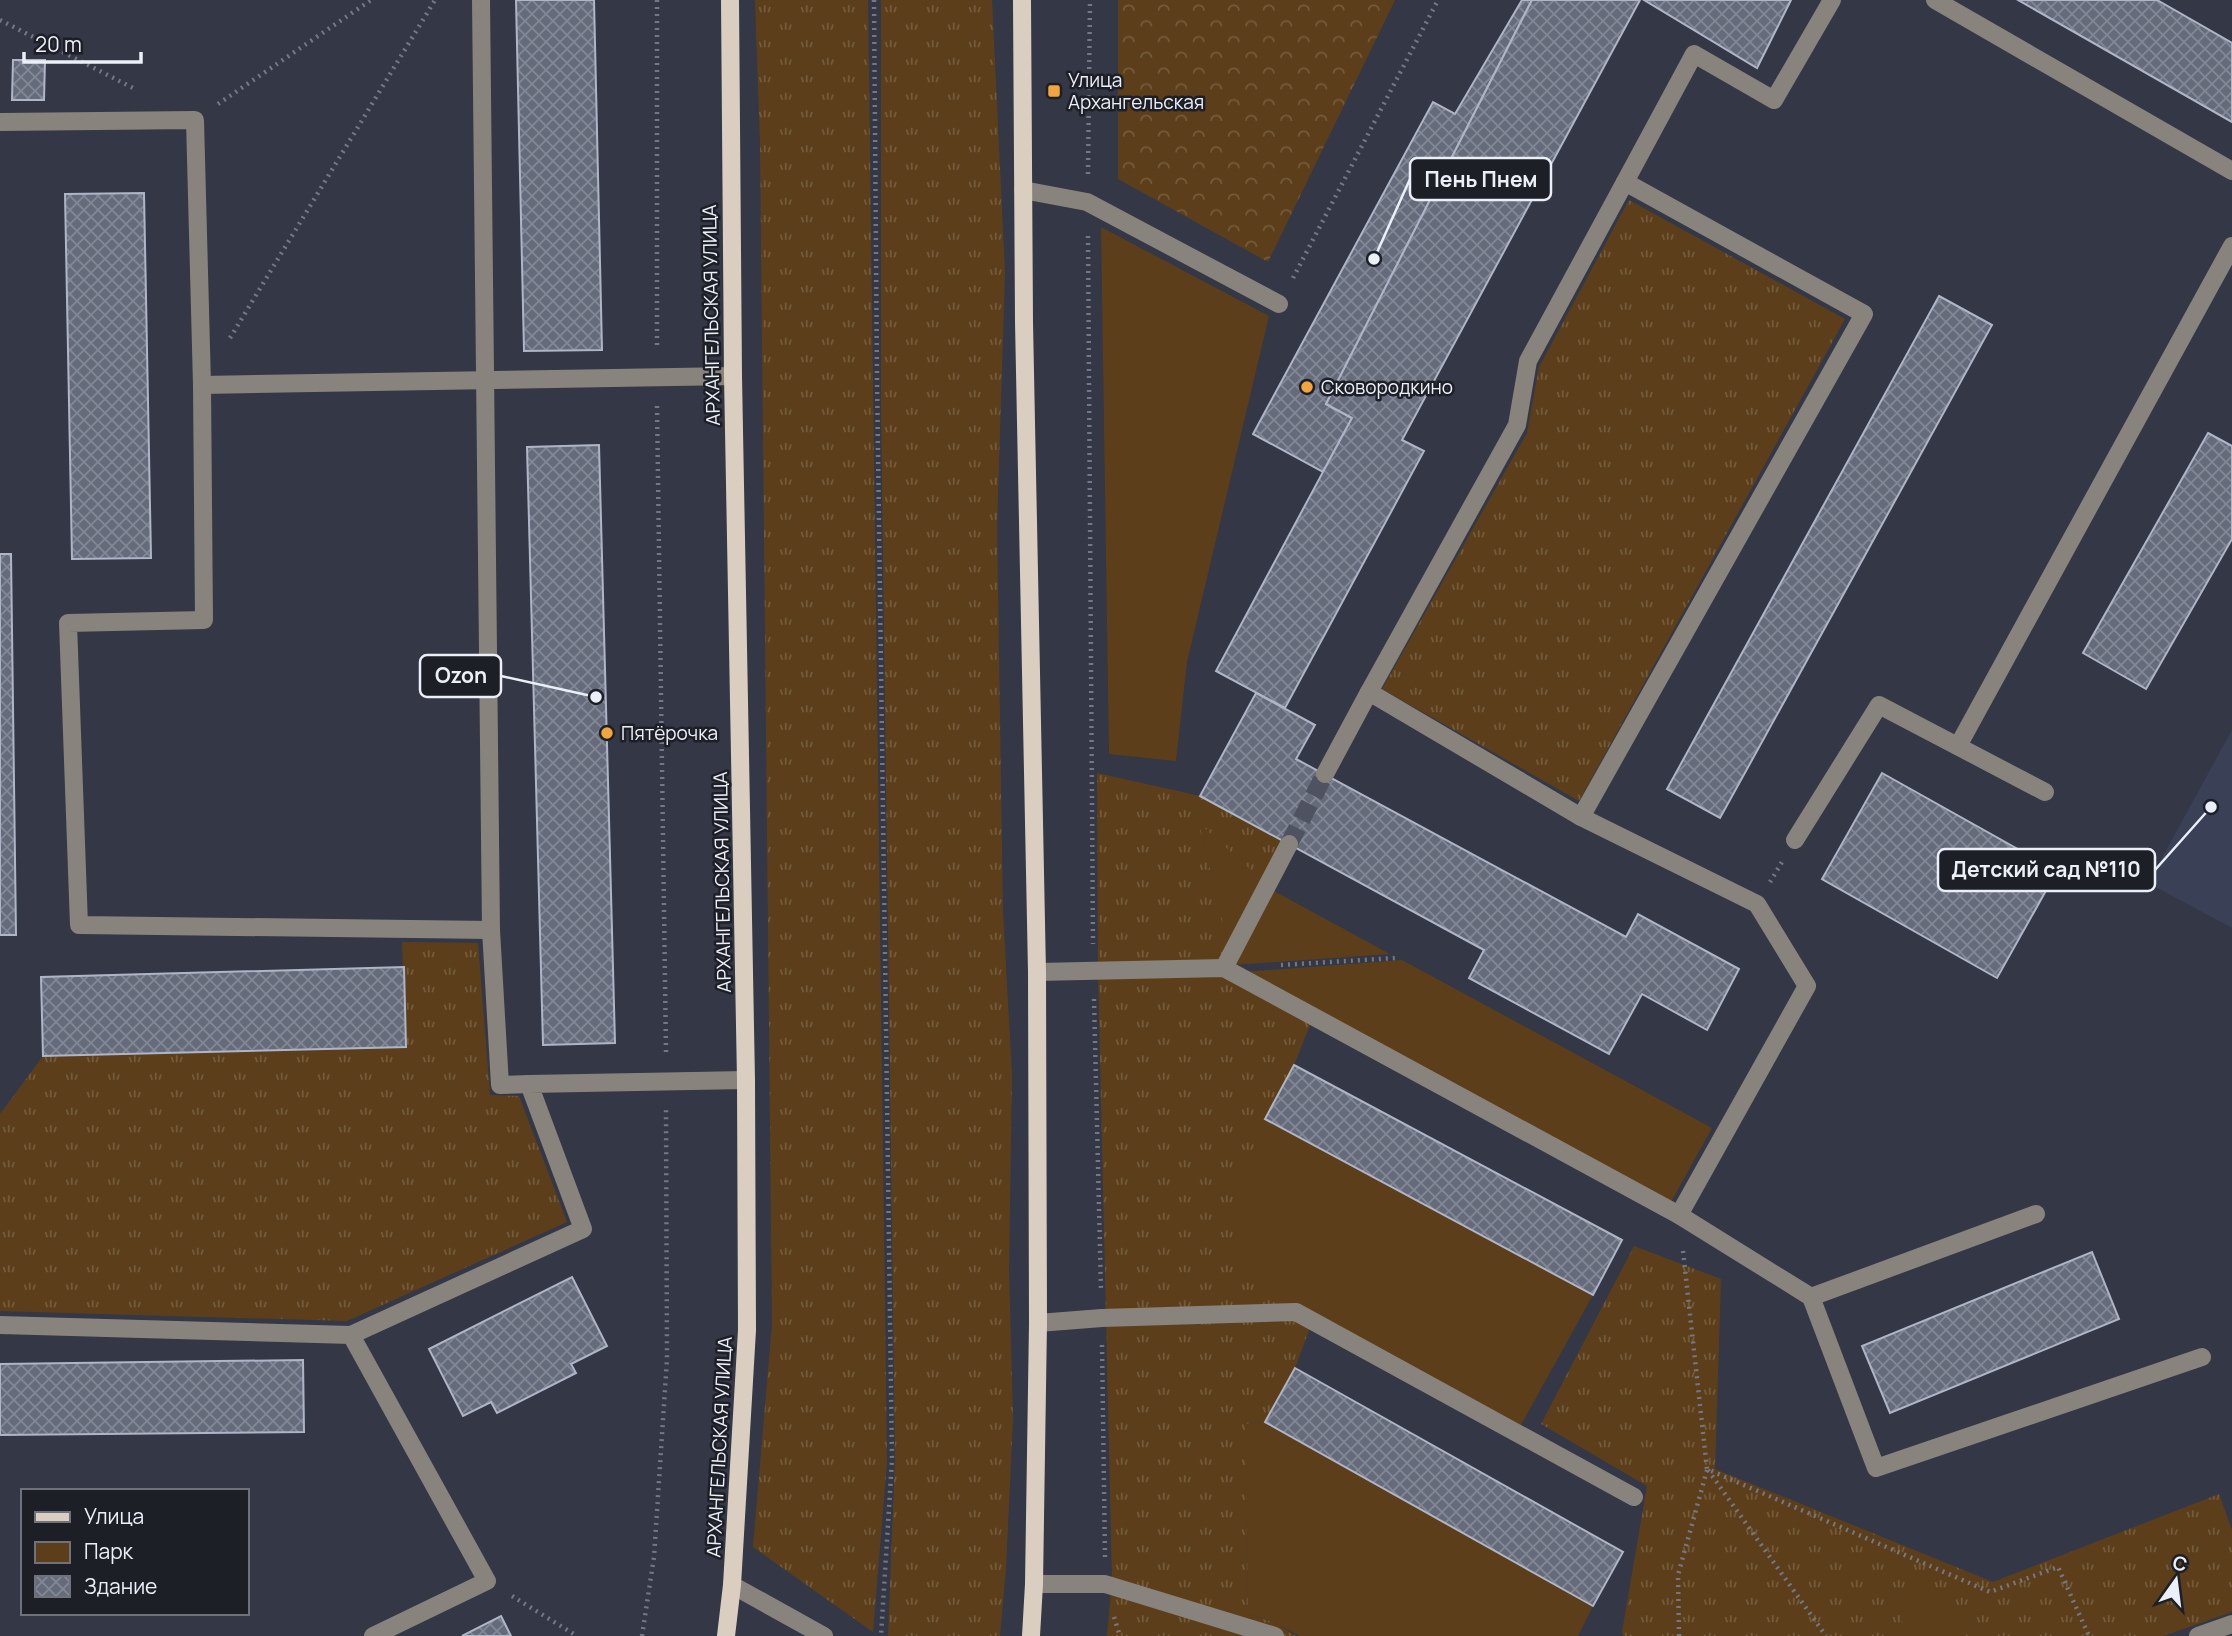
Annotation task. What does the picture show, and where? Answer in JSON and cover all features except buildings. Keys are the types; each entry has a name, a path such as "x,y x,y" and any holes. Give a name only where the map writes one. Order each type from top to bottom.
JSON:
{"main road":[{"name":"АРХАНГЕЛЬСКАЯ УЛИЦА","path":"726,1636 732,1585 747,1330 746,1080 733,376 730,0"},
{"path":"1022,0 1024,322 1037,972 1038,1322 1031,1636"}],"street":[{"path":"481,0 491,930 500,1085 746,1080"},
{"path":"1325,775 1368,692 1517,425 1528,361 1694,54 1774,100 1832,0"},
{"path":"1935,0 2232,171"},
{"path":"0,122 195,120 202,385 204,620 68,623 79,925 491,930"},
{"path":"1581,817 1864,314 1625,182"},
{"path":"1023,190 1087,202 1279,304"},
{"path":"1958,747 2232,246"},
{"path":"202,385 733,376"},
{"path":"1368,692 1581,817 1757,904 1807,986 1679,1215"},
{"path":"1795,841 1879,705 2045,792"},
{"path":"1224,968 1289,844"},
{"path":"1037,972 1224,968 1679,1215 1811,1297 1877,1468 2202,1357"},
{"path":"0,1325 351,1335 583,1229 529,1084"},
{"path":"1811,1297 2036,1214"},
{"path":"1038,1322 1296,1312 1634,1497"},
{"path":"351,1335 487,1581 373,1636"},
{"path":"1034,1584 1105,1584 1275,1636"},
{"path":"732,1585 824,1636"},
{"path":"2198,1636 2232,1624"}],"path":[{"path":"195,120 371,0"},
{"path":"230,339 435,0"},
{"path":"642,1636 654,1557 667,1359 657,379 657,0"},
{"path":"874,0 892,1460 881,1636"},
{"path":"1090,0 1087,202 1093,972 1102,1318 1105,1584 1120,1636"},
{"path":"1279,304 1438,0"},
{"path":"0,20 148,96"},
{"path":"1757,904 1795,841"},
{"path":"1277,965 1396,958"},
{"path":"1679,1215 1707,1469 1678,1575 1679,1636"},
{"path":"1707,1469 1826,1636"},
{"path":"1707,1469 1990,1592 2058,1567 2089,1636"},
{"path":"487,1581 577,1636"}],"shaded area":[{"path":"2232,730 2232,928 2148,883"}],"green space":[{"path":"755,0 868,0 887,1462 873,1632 753,1547 772,1324 760,143"},
{"path":"881,0 992,0 1005,273 997,526 1003,912 1012,1075 1009,1268 1013,1419 1000,1636 888,1636 895,1459 881,406"},
{"path":"1118,0 1395,0 1268,262 1118,179"},
{"path":"1629,200 1845,319 1579,801 1382,689 1527,433 1539,367"},
{"path":"1101,227 1269,316 1187,662 1176,761 1109,754"},
{"path":"1097,773 1200,796 1289,844 1284,874 1274,891 1200,825 1233,965 1316,1010 1294,1065 1265,1119 1315,1314 1295,1368 1265,1422 1247,1424 1248,1614 1276,1623 1296,1636 1107,1636 1112,1580 1098,969"},
{"path":"1199,823 1274,891 1390,954 1233,965"},
{"path":"402,942 478,943 490,1095 519,1096 567,1222 347,1321 0,1311 0,1114 43,1056 406,1047"},
{"path":"1402,960 1712,1128 1671,1202 1244,972"},
{"path":"1265,1119 1593,1295 1521,1425 1239,1273 1235,1192"},
{"path":"1634,1246 1721,1279 1715,1469 1993,1582 2219,1494 2232,1530 2232,1612 2163,1636 1623,1636 1647,1486 1541,1424"},
{"path":"1265,1422 1593,1606 1578,1636 1299,1636 1276,1623 1248,1614 1246,1424"},
{"path":"1949,1588 1965,1636 1907,1636 1896,1602"}],"tunnel":[{"path":"1289,844 1325,774"}],"place":[{"name":"Улица Архангельская","path":"1054,91"},
{"name":"Пень Пнем","path":"1374,259"},
{"name":"Сковородкино","path":"1307,387"},
{"name":"Ozon","path":"596,697"},
{"name":"Пятёрочка","path":"607,733"},
{"name":"Детский сад №110","path":"2211,807"}]}
